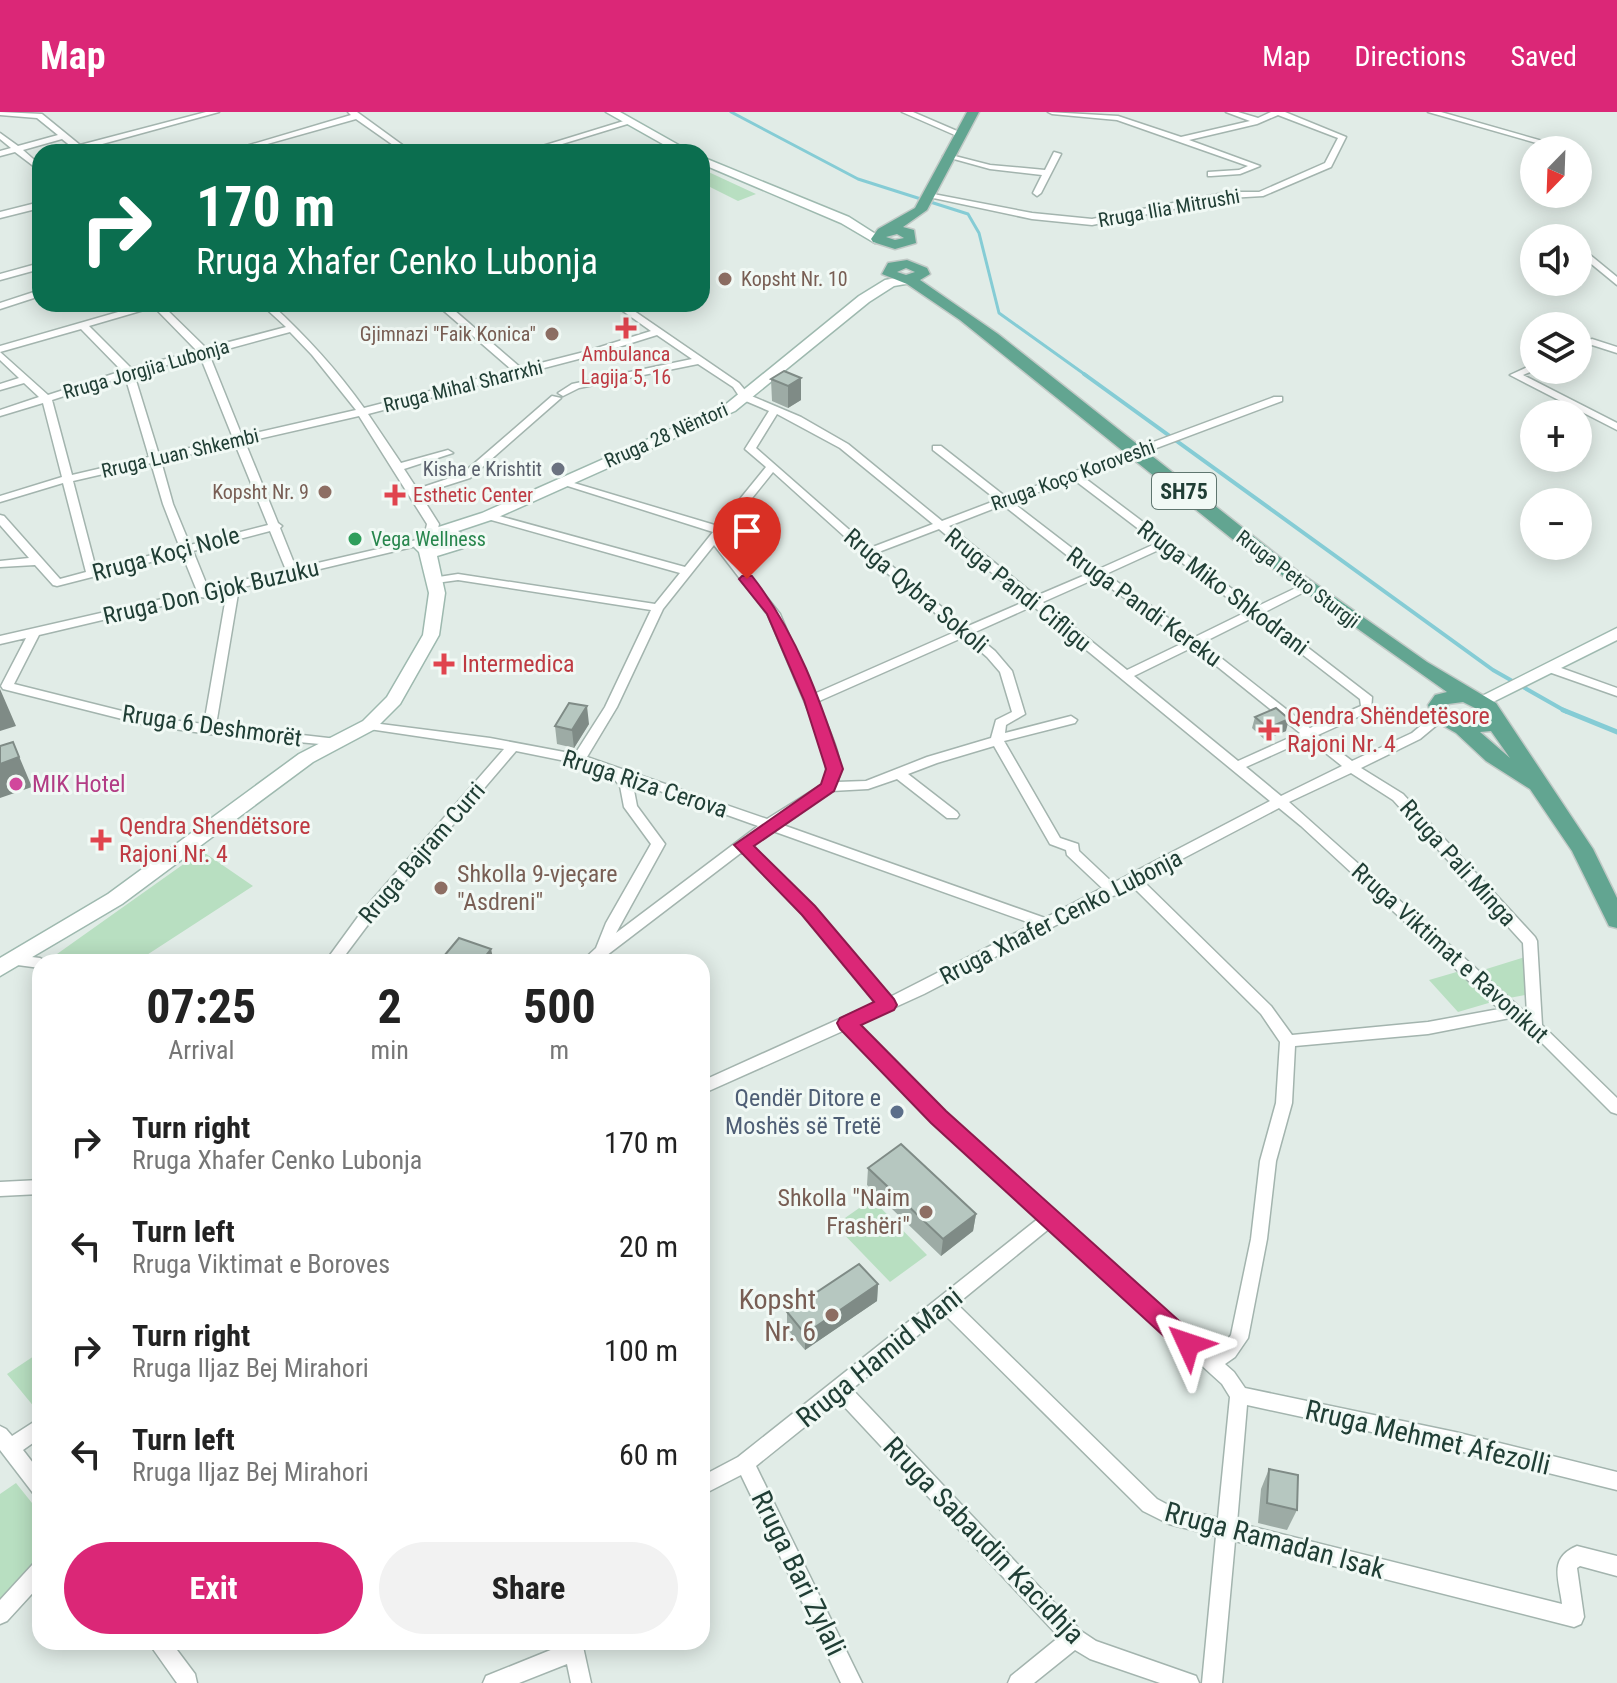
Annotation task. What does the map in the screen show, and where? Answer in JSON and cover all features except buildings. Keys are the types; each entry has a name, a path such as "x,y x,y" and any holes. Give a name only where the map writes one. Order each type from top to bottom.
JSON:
{"main road":[{"path":"612,112 670,144"},
{"path":"885,236 892,267 913,275 910,238 947,156 973,112"},
{"path":"710,163 885,236 910,238"},
{"path":"885,236 923,204"},
{"name":"Rruga 28 Nëntori","path":"864,299 892,267"},
{"name":"Rruga 28 Nëntori","path":"7,964 95,912 306,758 369,725 394,700 423,655 435,615 436,580 430,539 730,408 864,299 890,283 913,275"},
{"name":"Rruga Petro Sturgji","path":"913,275 1306,587 1397,654 1484,703"},
{"name":"Rruga 28 Nëntori","path":"436,580 456,544 488,516"},
{"path":"430,539 456,544"},
{"path":"1440,709 1449,696 1484,703 1617,633"},
{"name":"Rruga Petro Sturgji","path":"1397,654 1440,709 1460,728 1493,756 1535,784"},
{"path":"1460,728 1483,728 1484,703"},
{"path":"1484,703 1517,749 1535,784 1582,849 1617,920"}],"street":[{"path":"101,144 215,112"},
{"path":"906,112 960,134"},
{"path":"1052,112 1120,115 1256,166 1240,172 1211,174"},
{"path":"1230,112 1258,121"},
{"path":"1180,140 1258,121 1278,112"},
{"name":"Rruga Ilia Mitrushi","path":"923,204 1092,222 1229,195 1266,192 1328,165 1342,137 1278,112"},
{"path":"1432,112 1520,136"},
{"path":"0,113 41,114 73,144"},
{"path":"256,144 354,114 397,144"},
{"path":"554,144 630,122"},
{"path":"0,135 32,162"},
{"path":"35,144 63,136"},
{"path":"0,154 32,145"},
{"path":"1037,193 1057,154"},
{"path":"947,156 990,167 1048,173"},
{"path":"2,212 32,206"},
{"path":"1592,260 1617,282"},
{"path":"0,277 32,268"},
{"path":"0,306 32,296"},
{"path":"92,574 47,399 0,352 128,312"},
{"path":"164,312 203,351 293,574"},
{"path":"275,312 319,353 362,412 433,524 430,539"},
{"path":"450,312 520,372"},
{"name":"Rruga Pandi Cifligu","path":"629,312 736,385 745,397 844,446 1279,802"},
{"path":"83,325 129,372 168,504 188,547 205,596"},
{"name":"Rruga Jorgjia Lubonja","path":"0,413 129,372 293,328"},
{"name":"Rruga Mihal Sharrxhi","path":"362,412 520,372 657,332"},
{"path":"1592,342 1617,350"},
{"path":"414,493 466,476 559,396 576,386 697,361"},
{"path":"0,387 25,379"},
{"path":"1533,384 1617,427"},
{"name":"Rruga Koço Koroveshi","path":"868,552 936,524 1278,399"},
{"name":"Rruga Qybra Sokoli","path":"775,410 750,449 967,633 1006,671 1019,714 1000,723 998,739"},
{"name":"Rruga Luan Shkembi","path":"0,499 67,479 362,412"},
{"name":"Rruga Pandi Kereku","path":"937,448 1002,501 1195,643 1351,767"},
{"path":"398,467 448,453"},
{"path":"579,759 611,707 658,608 772,466"},
{"name":"Rruga Miko Shkodrani","path":"1074,475 1366,697 1367,708 1309,733"},
{"path":"560,482 716,534 774,614 812,700 835,769 828,787"},
{"path":"488,516 686,571"},
{"path":"0,518 37,561"},
{"name":"Rruga Koçi Nole","path":"37,561 57,583 276,526"},
{"name":"Rruga Don Gjok Buzuku","path":"0,640 205,596 430,539"},
{"path":"812,700 1164,544"},
{"path":"0,564 37,561"},
{"path":"436,580 458,577 658,608"},
{"path":"1125,676 1306,587"},
{"path":"209,730 233,588"},
{"name":"Rruga 6 Deshmorët","path":"34,633 7,686 146,721 337,743"},
{"path":"1550,668 1617,692"},
{"name":"Rruga Xhafer Cenko Lubonja","path":"1416,736 1440,709"},
{"path":"597,954 768,825 828,787 868,785 897,772 998,739 1071,720"},
{"name":"Rruga Riza Cerova","path":"369,725 514,746 579,759 1048,924"},
{"name":"Rruga Xhafer Cenko Lubonja","path":"710,1084 888,1005 1113,891 1279,802 1416,736 1460,728"},
{"path":"1237,766 1309,733"},
{"path":"998,739 1055,841 1073,847 1072,852 1113,891"},
{"name":"Rruga Bajram Curri","path":"338,954 365,918 514,746"},
{"name":"Rruga Pali Minga","path":"1351,767 1398,797 1530,941 1535,1027"},
{"path":"603,948 613,923 658,844 631,807 626,785 612,769"},
{"path":"897,772 952,815"},
{"name":"Rruga Viktimat e Ravonikut","path":"1279,802 1327,841 1512,1012 1535,1027 1617,1108"},
{"path":"743,845 808,911 888,1005"},
{"path":"1134,880 1266,1010 1288,1041 1284,1103 1268,1161 1259,1239 1239,1338 1229,1351 1211,1364"},
{"path":"7,964 32,963"},
{"path":"1288,1041 1428,1028 1512,1012"},
{"path":"847,1023 938,1117 1228,1378 1239,1395 1212,1683"},
{"path":"0,1189 32,1187"},
{"name":"Rruga Hamid Mani","path":"710,1482 745,1463 1050,1219"},
{"name":"Rruga Ramadan Isak","path":"945,1303 1150,1505 1169,1515 1574,1617 1567,1564 1577,1556 1617,1566"},
{"name":"Rruga Sabaudin Kacidhja","path":"840,1389 1074,1638 1090,1649 1189,1683"},
{"name":"Rruga Mehmet Afezolli","path":"1239,1395 1455,1441 1617,1481"},
{"path":"32,1430 5,1441 32,1476"},
{"name":"Rruga Bari Zylali","path":"745,1463 852,1683"},
{"path":"0,1614 32,1580"},
{"path":"1018,1683 1074,1638"},
{"path":"164,1650 188,1681"},
{"path":"493,1683 565,1650"},
{"path":"575,1650 581,1683"}],"green space":[{"path":"710,173 756,194 738,201 710,187"},
{"path":"202,851 253,886 148,954 57,954"},
{"path":"1525,957 1525,995 1504,999 1480,971"},
{"path":"1460,971 1492,1002 1458,1012 1429,980"},
{"path":"872,1199 927,1255 890,1282 835,1225"},
{"path":"32,1357 32,1404 7,1374"},
{"path":"16,1483 32,1503 32,1567 0,1602 0,1494"}],"waterway":[{"path":"731,112 858,179 968,214 979,233 999,313 1087,376"},
{"path":"1084,374 1493,670 1565,711"},
{"path":"1565,711 1617,732"}],"place":[{"name":"Kopsht Nr. 10","path":"725,279"},
{"name":"Ambulanca Lagija 5, 16","path":"626,328"},
{"name":"Gjimnazi \"Faik Konica\"","path":"552,334"},
{"name":"Kisha e Krishtit","path":"558,469"},
{"name":"Kopsht Nr. 9","path":"325,492"},
{"name":"Esthetic Center","path":"395,495"},
{"name":"Vega Wellness","path":"355,539"},
{"name":"Intermedica","path":"444,664"},
{"name":"Qendra Shëndetësore Rajoni Nr. 4","path":"1269,730"},
{"name":"MIK Hotel","path":"16,784"},
{"name":"Qendra Shendëtsore Rajoni Nr. 4","path":"101,840"},
{"name":"Shkolla 9-vjeçare \"Asdreni\"","path":"441,888"},
{"name":"Qendër Ditore e Moshës së Tretë","path":"897,1112"},
{"name":"Shkolla \"Naim Frashëri\"","path":"926,1212"},
{"name":"Kopsht Nr. 6","path":"832,1315"}],"route":[{"path":"747,579 774,614 812,700 835,769 828,787 768,825 743,845 808,911 888,1005 847,1023 938,1117 1188,1344"}]}
